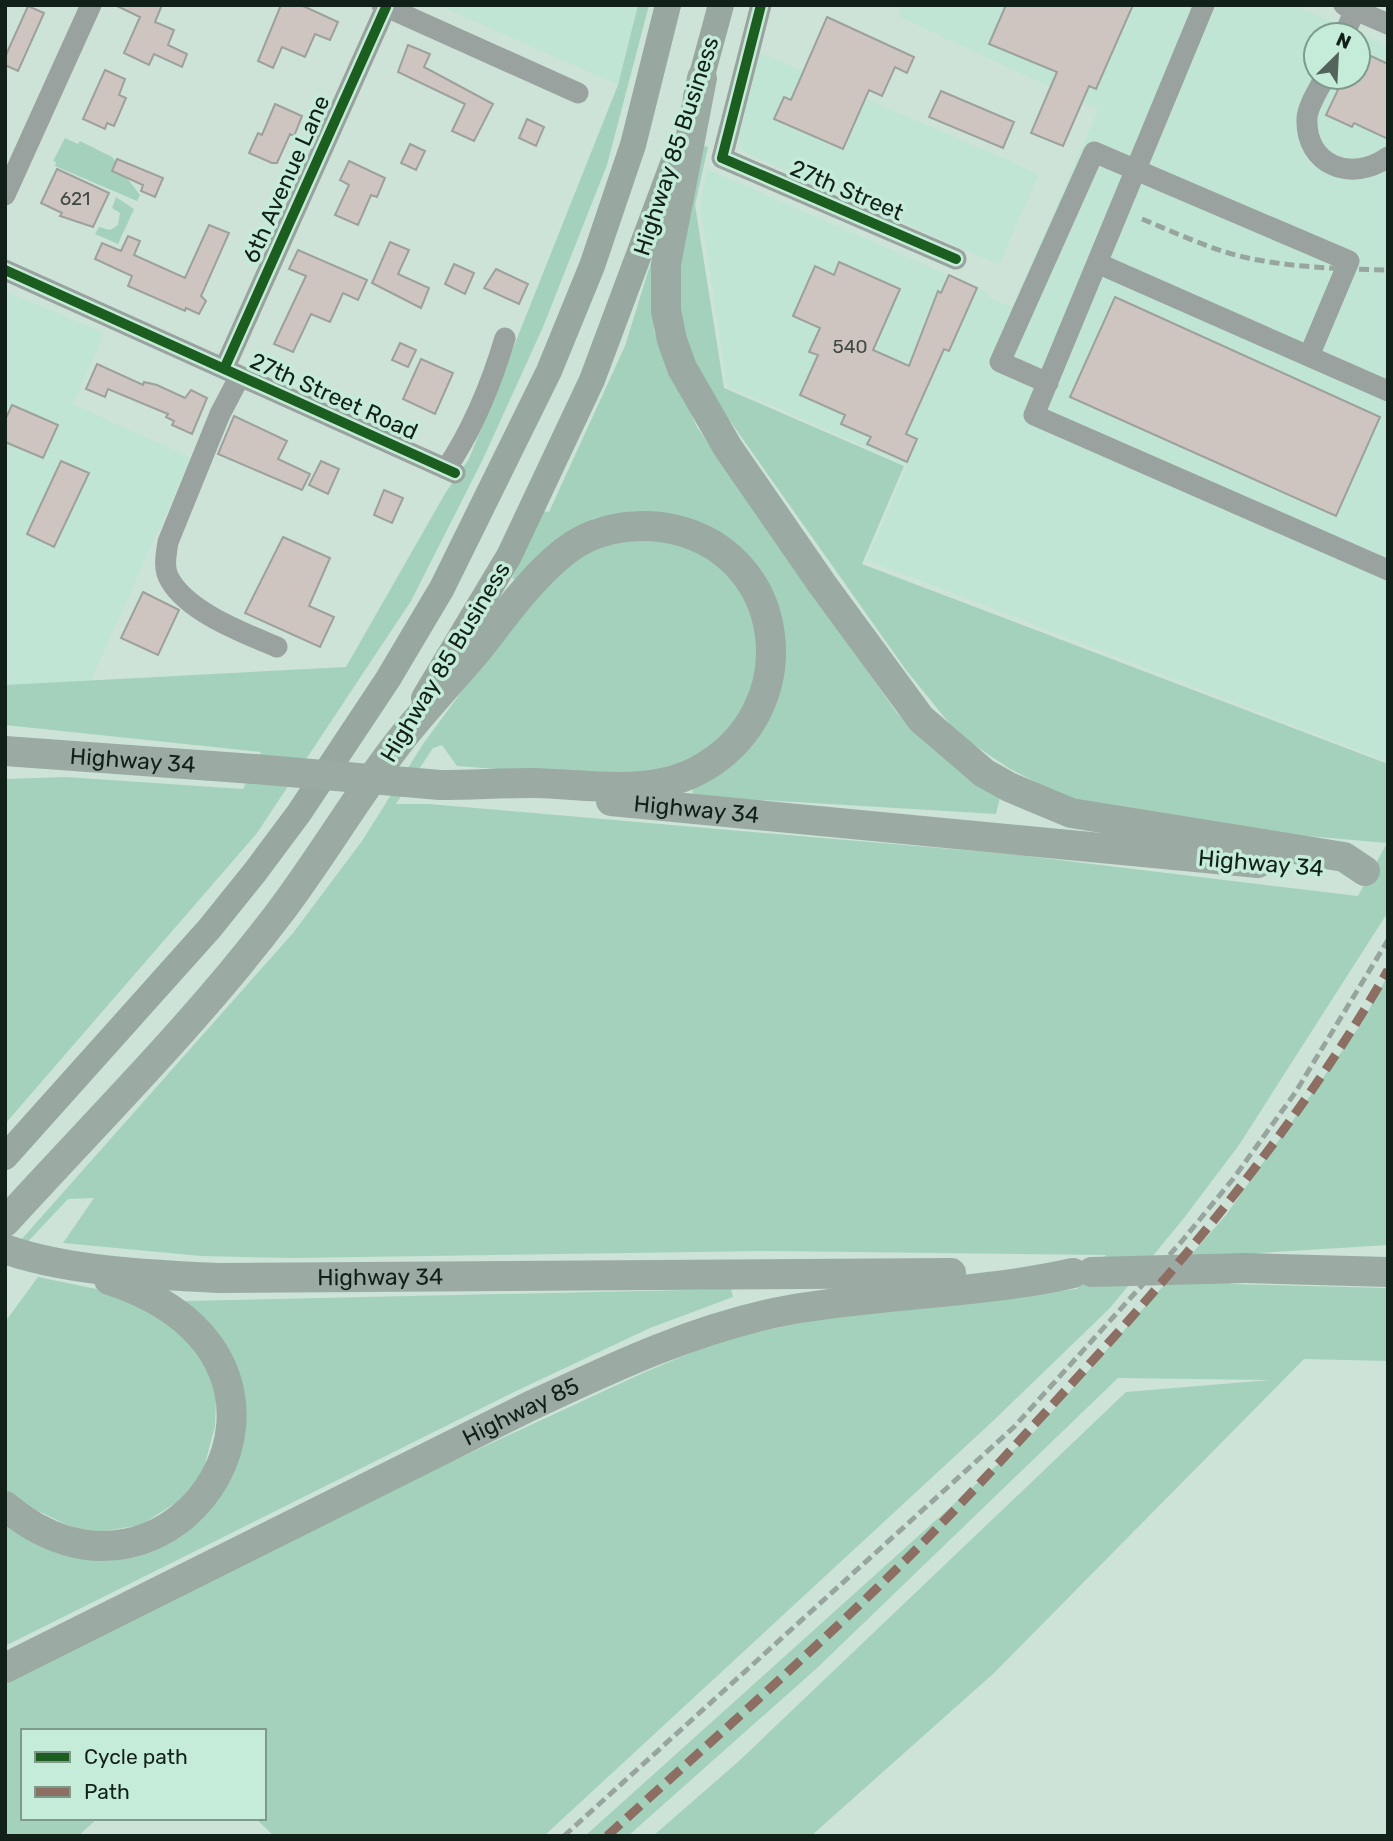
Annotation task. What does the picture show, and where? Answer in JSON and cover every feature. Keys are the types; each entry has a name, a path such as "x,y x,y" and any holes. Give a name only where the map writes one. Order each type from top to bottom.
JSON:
{"highway":[{"path":"702,78 666,264 666,311 672,340 682,368 728,448 921,719 984,773 1009,787 1071,813 1344,858 1377,872"},
{"path":"398,742 518,600 551,564 579,542 632,525 678,530 702,539 728,556 752,584 765,611 772,650 766,695 746,732 713,761 682,777 631,786 535,783 440,785"},
{"name":"Highway 85 Business","path":"5,1222 213,994 277,917 398,742"},
{"name":"Highway 34","path":"13,755 254,769 1377,872"},
{"path":"5,1247 92,1148 130,1084"},
{"name":"Highway 34","path":"5,1247 41,1259 158,1275 218,1278 1082,1272 1245,1268 1388,1272"},
{"path":"5,1506 41,1531 75,1543 106,1545 141,1540 161,1533 204,1498 221,1469 230,1444 232,1413 228,1380 210,1348 192,1325 133,1288 41,1259"},
{"name":"Highway 85","path":"5,1668 527,1408 608,1370 695,1335 787,1311 874,1298 1021,1285 1082,1272"}],"main road":[{"name":"Highway 85 Business","path":"12,1150 210,928 255,872 299,813 388,679 442,588 549,371 592,267 633,145 667,5"},
{"name":"Highway 85 Business","path":"398,742 509,556 592,380 655,216 702,78 721,5"}],"street":[{"path":"5,195 91,5"},
{"name":"27th Street","path":"761,5 722,158 956,259"},
{"path":"1204,5 1034,415 1388,570"},
{"path":"384,6 578,93"},
{"name":"6th Avenue Lane","path":"277,647 202,612 170,580 165,563 167,542 220,414 232,372 384,6"},
{"path":"1350,8 1388,24"},
{"path":"1319,91 1307,116 1310,144 1318,156 1354,172 1373,168 1388,157"},
{"path":"1048,383 1000,362 1094,152 1349,261 1309,356"},
{"path":"1097,263 1388,391"},
{"name":"27th Street Road","path":"5,270 450,471 495,371 505,338"}],"shaded area":[{"path":"438,5 638,5 618,85"},
{"path":"638,5 649,5 607,165 543,327 483,459 411,601 257,833 5,1124 5,779 66,777 243,789 261,752 5,725 5,685 346,667 446,492 469,459 618,85"},
{"path":"891,5 1294,5 1331,21 1302,21 1302,91 1372,91 1372,39 1388,46 1388,762 867,560 907,465 727,386 700,205 707,169 985,291 990,298 1012,307 1098,110 1102,111 898,16 901,9"},
{"path":"756,51 1039,174 999,265 746,153 740,145 737,127"},
{"path":"65,138 78,144 80,141 112,157 116,162 112,172 127,178 140,195 137,201 55,166 56,162 53,161"},
{"path":"702,145 708,147 695,205 724,388 904,466 862,564 1388,764 1388,912 1239,1145 1184,1218 1110,1308 993,1421 544,1836 274,1836 257,1820 266,1820 266,1729 21,1729 21,1820 96,1820 78,1836 5,1836 5,1684 384,1493 645,1372 724,1339 859,1311 1077,1289 1106,1255 772,1251 294,1258 201,1256 63,1243 94,1198 68,1199 5,1266 5,1258 293,933 362,841 423,744 525,606 572,560 609,543 647,539 682,543 710,557 735,580 751,610 758,643 758,663 745,710 728,740 671,771 634,779 457,766 442,745 433,748 396,804 429,804 1009,854 1358,896 1387,843 1260,832 1065,797 1010,769 958,734 906,670 711,394 680,331 674,288"},
{"path":"116,197 134,209 118,244 95,234 99,227 110,230 118,225 120,213 112,208"},
{"path":"651,262 654,331 697,427 897,713 920,736 1000,797 996,814 693,796 692,783 733,763 758,738 772,705 782,661 705,530 677,516 634,511 592,519 561,541 516,580 512,578 542,511 549,512 625,346"},
{"path":"5,291 104,333 73,404 191,458 89,685 5,687"},
{"path":"1388,975 1388,1245 1258,1253 1230,1284 1388,1288 1388,1361 1304,1359 994,1673 811,1836 653,1836 739,1761 1126,1392 1270,1380 1118,1378 817,1668 628,1836 585,1836 1035,1431 1226,1215 1361,1024"},
{"path":"38,1277 111,1292 169,1316 208,1366 216,1398 215,1426 202,1475 177,1502 141,1525 86,1534 5,1495 5,1322"},
{"path":"731,1289 733,1297 650,1328 514,1392 5,1646 5,1517 159,1543 243,1412 232,1365 216,1339 185,1301"}],"building":[{"path":"115,5 162,5 155,22 174,30 168,45 187,54 182,67 154,54 149,65 124,53 140,17"},
{"path":"281,5 301,5 338,22 330,40 315,34 305,57 282,47 273,68 258,61"},
{"path":"1006,5 1133,5 1096,89 1089,86 1063,146 1031,133 1057,72 989,44"},
{"path":"28,6 44,13 18,71 5,65 5,57"},
{"path":"827,17 914,57 907,73 895,67 882,96 869,90 843,149 774,119 784,97 791,100"},
{"path":"408,45 430,54 424,67 493,104 474,141 452,131 465,104 398,72"},
{"path":"1372,57 1388,64 1388,139 1354,123 1352,127 1326,115 1337,91 1372,91"},
{"path":"105,70 125,79 119,95 126,98 114,126 107,123 105,129 83,119"},
{"path":"941,91 1014,122 1003,148 929,117"},
{"path":"275,104 302,116 294,136 290,134 277,163 272,163 249,153 258,133 262,135"},
{"path":"527,119 544,127 536,146 519,138"},
{"path":"410,144 425,151 416,170 401,163"},
{"path":"117,159 163,178 155,197 141,191 143,185 112,171"},
{"path":"349,161 385,178 377,197 371,195 358,225 335,215 349,185 340,180"},
{"path":"57,169 109,193 93,227 60,216 62,213 41,203"},
{"path":"209,225 229,233 201,296 206,301 199,314 186,308 185,311 128,286 132,276 95,259 102,243 121,251 128,236 140,241 134,255 185,278"},
{"path":"390,242 409,250 398,274 429,288 421,308 372,283"},
{"path":"298,250 367,280 358,300 343,293 330,322 311,314 293,352 274,344 306,276 289,269"},
{"path":"839,262 900,289 873,350 909,366 938,291 941,293 949,275 977,288 949,351 944,349 906,434 917,439 907,462 867,444 871,437 841,424 845,415 800,395 818,355 809,352 820,328 793,316 815,266 834,275"},
{"path":"454,264 474,273 465,294 445,284"},
{"path":"496,269 528,284 519,304 484,288"},
{"path":"1115,297 1380,417 1336,516 1070,397"},
{"path":"400,343 416,350 408,367 392,360"},
{"path":"421,359 453,373 435,414 403,399"},
{"path":"97,364 143,385 144,382 157,385 185,398 191,390 207,398 192,434 172,425 174,421 166,417 168,414 108,389 105,397 86,389"},
{"path":"12,405 58,425 43,458 5,442 5,420"},
{"path":"234,416 287,441 278,459 310,474 302,490 218,454"},
{"path":"61,461 89,473 54,547 27,534"},
{"path":"321,461 339,469 328,494 309,485"},
{"path":"384,490 403,498 392,523 374,515"},
{"path":"283,537 330,558 309,606 334,617 320,647 245,613"},
{"path":"143,592 179,610 158,655 121,638"}],"railway":[{"path":"1142,219 1202,244 1248,258 1310,267 1388,270"},
{"path":"564,1836 1014,1427 1182,1241 1233,1179 1295,1093 1388,940"}],"marked path":[{"path":"607,1836 810,1652 904,1561 987,1476 1094,1359 1175,1267 1252,1172 1323,1073 1388,970"}],"cycle path":[{"path":"761,5 722,158 956,259"},
{"path":"224,369 386,7"},
{"path":"5,270 455,473"}]}
